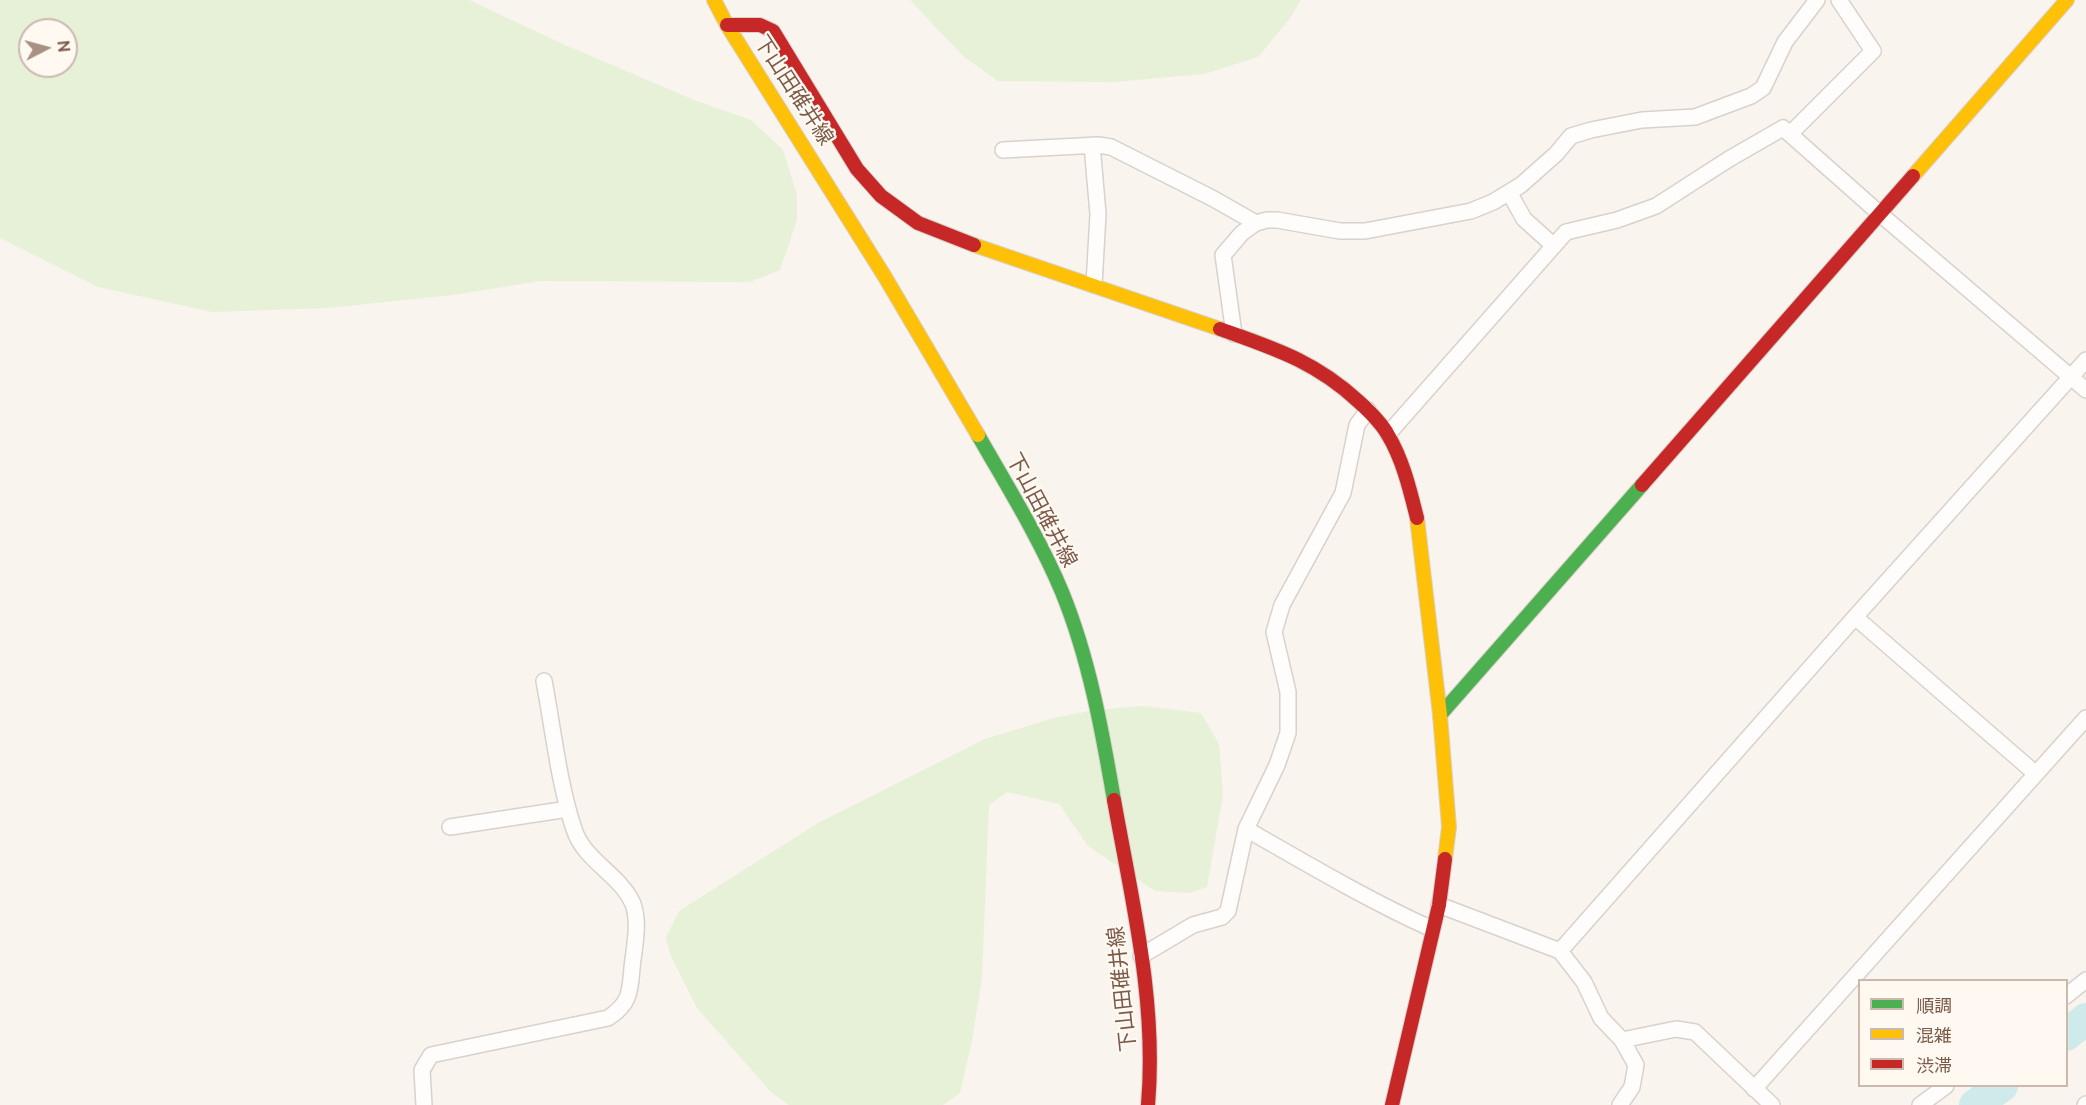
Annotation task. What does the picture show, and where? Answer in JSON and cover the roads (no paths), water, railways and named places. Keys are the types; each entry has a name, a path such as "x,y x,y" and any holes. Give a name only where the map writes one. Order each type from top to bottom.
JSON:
{"street":[{"name":"下山田碓井線","path":"714,0 727,25 858,230 945,378 1040,545 1070,612 1085,659 1103,742 1141,956 1151,1020 1148,1105"},
{"path":"1234,334 1223,255 1242,232 1256,223 1277,220 1341,231 1365,231 1471,211 1493,202 1521,185 1556,154 1571,136 1642,120 1695,117 1751,96 1763,88 1785,42 1817,0"},
{"path":"1790,134 1873,51 1839,0"},
{"path":"1440,715 2067,0"},
{"path":"727,25 760,25 773,31 857,169 881,196 918,223 954,238 1287,353 1313,366 1342,386 1368,410 1388,434 1407,480 1419,525 1440,715 1449,827 1439,905 1392,1105"},
{"path":"1388,434 1566,232 1617,220 1656,206 1729,159 1783,128 2086,390"},
{"path":"1092,146 1098,214 1094,285"},
{"path":"1003,150 1111,147 1256,223"},
{"path":"1509,192 1524,219 1554,246"},
{"path":"1560,951 2086,360"},
{"path":"1141,956 1193,925 1222,917 1228,911 1246,829 1277,765 1288,733 1288,692 1274,632 1276,623 1282,605 1343,493 1357,425 1368,410"},
{"path":"1855,617 2036,774"},
{"path":"424,1105 422,1070 431,1055 608,1018 619,1011 627,1001 631,985 636,922 633,904 620,885 585,851 574,831 544,681"},
{"path":"1754,1089 2086,717"},
{"path":"450,827 568,809"},
{"path":"1246,829 1355,891 1432,929"},
{"path":"1439,905 1560,951 1584,982 1601,1018 1622,1040 1636,1065 1632,1087 1620,1105"},
{"path":"2068,995 2086,980"},
{"path":"1622,1040 1676,1029 1695,1032 1772,1105"},
{"path":"1920,1105 1945,1087"}],"waterway":[{"path":"2068,1033 2086,1019"},
{"path":"1975,1105 2001,1087"}]}
